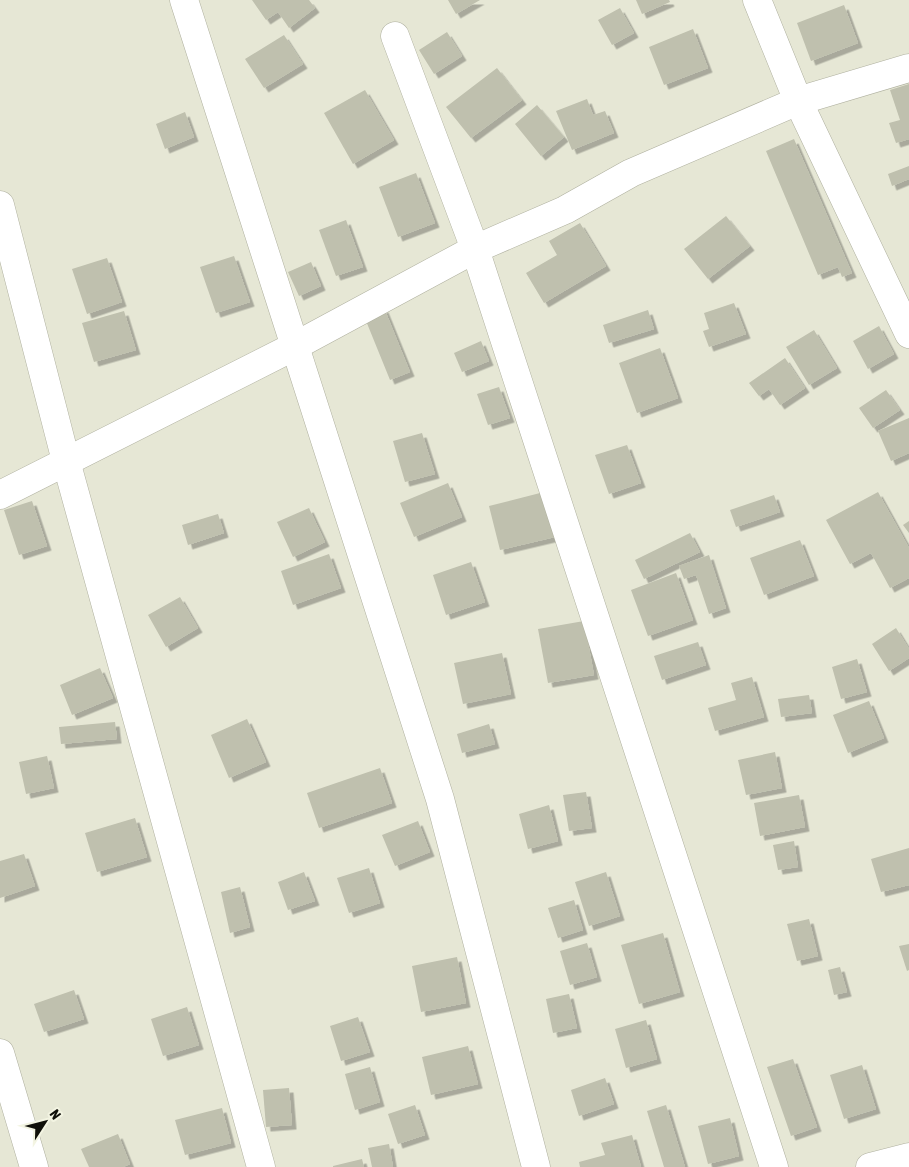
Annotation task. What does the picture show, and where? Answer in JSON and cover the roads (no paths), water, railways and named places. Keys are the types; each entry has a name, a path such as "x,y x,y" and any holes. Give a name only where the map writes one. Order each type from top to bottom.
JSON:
{"street":[{"path":"184,0 440,799 536,1167"},
{"path":"757,0 798,101 909,334"},
{"path":"395,36 476,249 774,1167"},
{"path":"0,495 66,460 296,346 476,249 565,210 631,173 798,101 909,68"},
{"path":"0,205 66,460 261,1167"},
{"path":"0,1052 34,1167"},
{"path":"870,1167 909,1157"}]}
